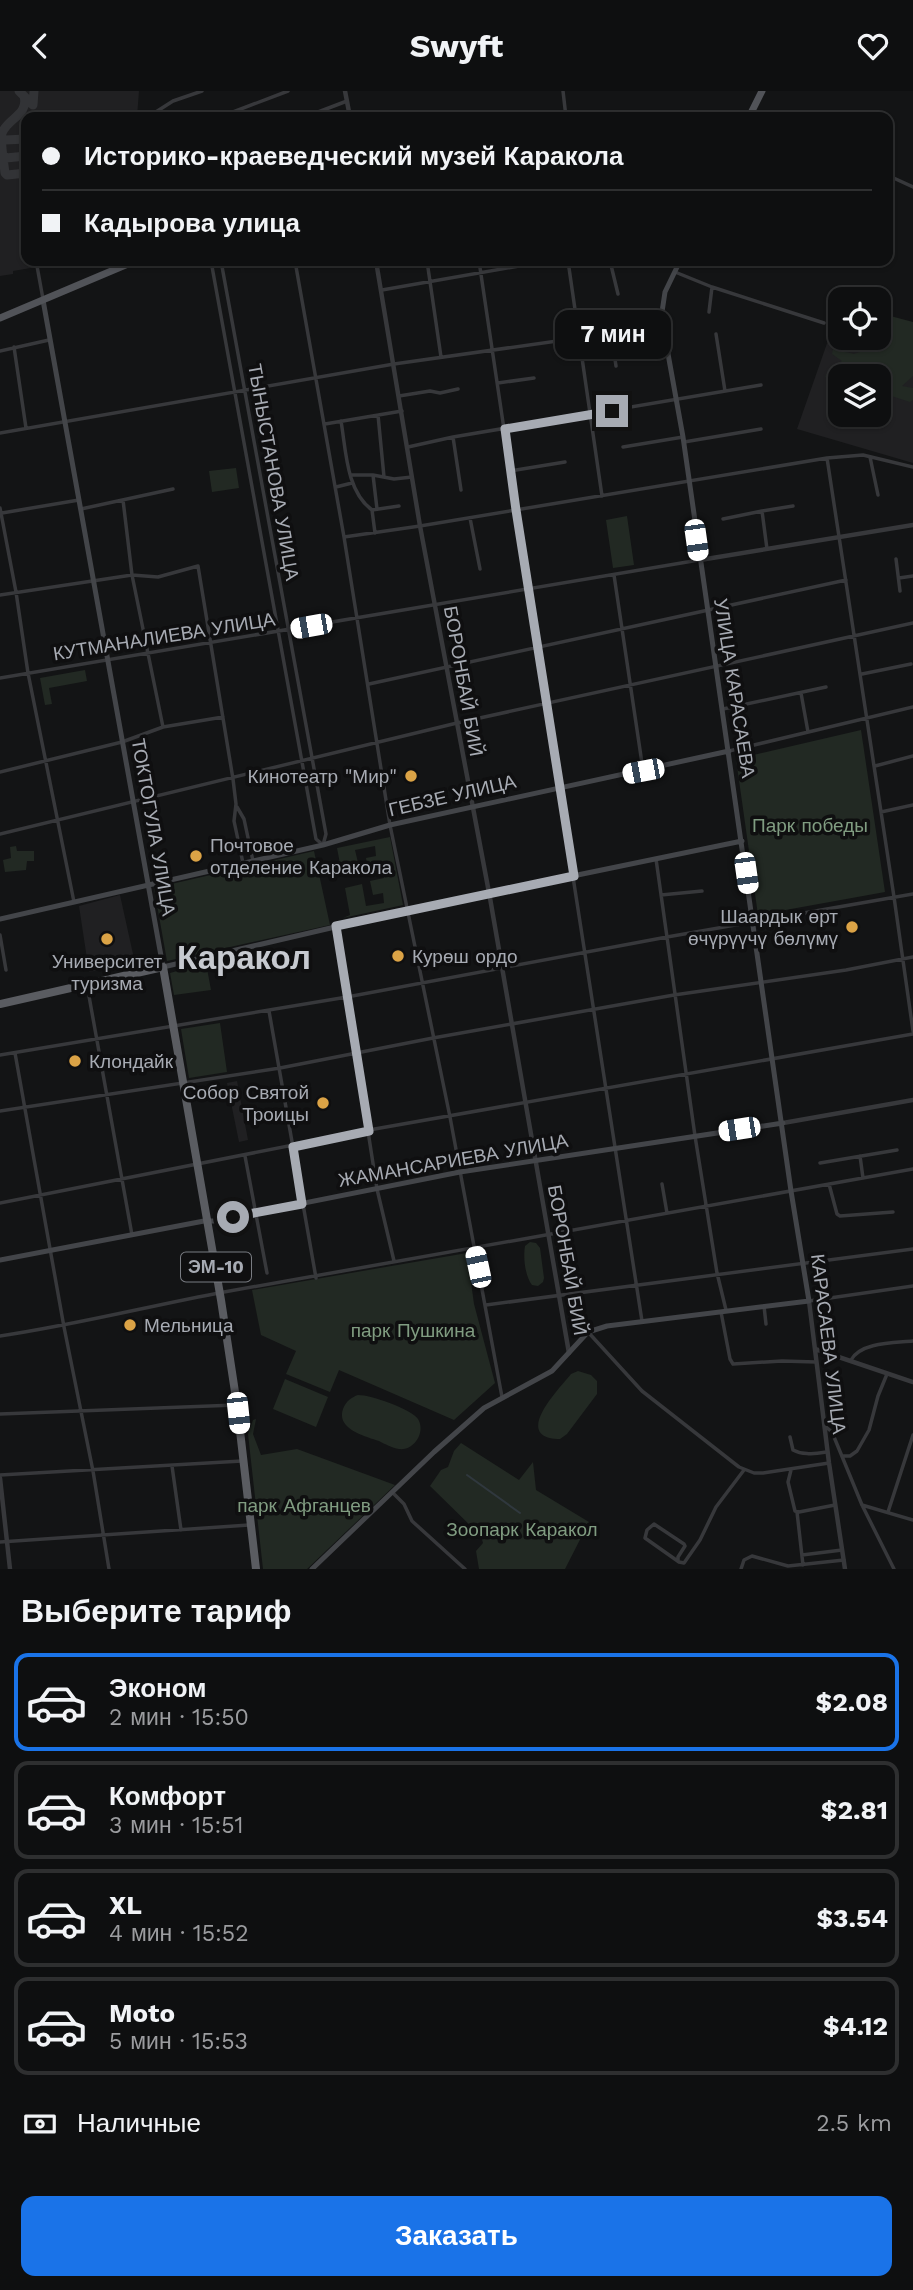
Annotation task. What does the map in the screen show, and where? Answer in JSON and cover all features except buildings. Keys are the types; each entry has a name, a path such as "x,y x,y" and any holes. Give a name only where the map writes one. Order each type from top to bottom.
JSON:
{"highway":[{"path":"0,1003 163,967"},
{"name":"ТОКТОГУЛА УЛИЦА","path":"163,967 220,1293 237,1405 256,1569"}],"main road":[{"path":"752,112 762,91"},
{"path":"0,318 121,266"},
{"name":"УЛИЦА КАРАСАЕВА","path":"678,266 663,302 663,326 683,440 783,1123"},
{"name":"ТОКТОГУЛА УЛИЦА","path":"43,300 163,967"},
{"name":"ГЕБЗЕ УЛИЦА","path":"0,919 323,845 390,825 729,751"},
{"path":"163,967 408,910 742,841"},
{"name":"ЖАМАНСАРИЕВА УЛИЦА","path":"0,1260 460,1172 783,1123"},
{"name":"КАРАСАЕВА УЛИЦА","path":"783,1123 809,1300"},
{"path":"312,1569 484,1409 552,1371 588,1332 607,1326 809,1300"}],"street":[{"path":"156,112 173,101 202,91"},
{"path":"233,112 288,91"},
{"path":"345,91 349,112"},
{"path":"563,91 565,112"},
{"path":"318,112 347,101"},
{"path":"893,179 913,187"},
{"path":"37,266 43,300"},
{"name":"ТЫНЫСТАНОВА УЛИЦА","path":"212,266 316,839 323,845 326,834 222,266"},
{"path":"296,266 336,487 390,825 424,982 502,1397"},
{"name":"БОРОНБАЙ БИЙ","path":"377,266 420,526 489,893 569,1354"},
{"path":"428,266 441,357"},
{"path":"480,266 642,1321"},
{"path":"382,290 517,266"},
{"path":"569,266 602,496"},
{"path":"611,266 618,294"},
{"path":"675,272 712,287 824,323"},
{"path":"709,312 712,287"},
{"path":"0,433 394,364 663,326"},
{"path":"611,333 616,366"},
{"path":"716,334 725,391"},
{"path":"0,351 50,340"},
{"path":"14,347 26,428"},
{"path":"498,383 534,378"},
{"path":"408,447 761,385"},
{"path":"399,396 458,389"},
{"path":"325,424 402,411"},
{"path":"378,415 384,477"},
{"path":"341,421 352,483 362,501 374,510 399,506"},
{"path":"623,447 761,429"},
{"path":"453,437 461,490"},
{"path":"344,537 827,458 859,455 913,467"},
{"path":"870,457 878,495"},
{"path":"0,1203 369,1131 774,1060 913,1032 827,458"},
{"path":"510,471 565,462"},
{"path":"351,475 394,479 412,477"},
{"path":"373,475 375,533"},
{"path":"336,487 352,483"},
{"path":"81,509 173,489"},
{"path":"74,902 28,673 0,511 79,500"},
{"path":"123,500 132,575 163,727"},
{"path":"723,519 793,506"},
{"path":"762,512 766,549"},
{"path":"470,518 480,569"},
{"name":"КУТМАНАЛИЕВА УЛИЦА","path":"0,678 913,525"},
{"path":"896,559 900,591"},
{"path":"0,594 132,575 158,577 198,566 233,779 236,804 234,821 244,863"},
{"path":"614,575 643,771"},
{"path":"899,578 913,576"},
{"path":"369,684 846,580"},
{"path":"0,834 457,723 913,624"},
{"path":"861,674 911,664"},
{"path":"723,709 826,687"},
{"path":"801,693 808,732"},
{"name":"ГЕБЗЕ УЛИЦА","path":"729,751 913,707"},
{"path":"0,772 122,742 163,727 223,717"},
{"path":"874,766 913,756"},
{"path":"236,804 243,819 253,861"},
{"path":"881,812 913,805"},
{"path":"656,859 674,995 730,1359 733,1364 816,1362"},
{"path":"661,895 702,891"},
{"path":"0,1055 269,1012 586,951 913,894"},
{"path":"336,926 377,1189 394,1261"},
{"path":"0,935 6,970"},
{"path":"0,1111 279,1068 512,1023 913,957"},
{"path":"87,985 132,1235"},
{"path":"269,1012 316,1278"},
{"path":"15,1053 109,1569"},
{"name":"ЖАМАНСАРИЕВА УЛИЦА","path":"783,1123 913,1100"},
{"path":"820,1163 897,1150"},
{"path":"245,1156 267,1273"},
{"path":"860,1156 863,1178"},
{"path":"0,1336 64,1327 220,1293 316,1278 394,1261 913,1169"},
{"path":"662,1184 667,1213"},
{"path":"829,1184 837,1214 840,1216 892,1212"},
{"path":"486,1305 913,1249"},
{"path":"809,1300 913,1286"},
{"name":"КАРАСАЕВА УЛИЦА","path":"809,1300 827,1452 845,1569"},
{"path":"764,1305 766,1324"},
{"path":"588,1332 642,1391 744,1470 763,1473 829,1463"},
{"path":"851,1360 859,1350 913,1341"},
{"path":"815,1349 913,1382"},
{"path":"842,1457 858,1451 869,1430 887,1374"},
{"path":"0,1413 237,1405"},
{"path":"824,1426 832,1432 862,1505 894,1569"},
{"path":"888,1513 913,1435"},
{"path":"790,1437 797,1452 827,1452"},
{"path":"9,1569 3,1542 0,1477 242,1461"},
{"path":"172,1465 180,1530"},
{"path":"678,1561 685,1545 654,1524 650,1526 645,1538 678,1561 687,1561 709,1518 744,1470"},
{"path":"791,1470 788,1482 792,1507 797,1512 803,1565"},
{"path":"392,1492 404,1504 412,1521 465,1569"},
{"path":"797,1512 835,1505"},
{"path":"862,1505 913,1520"},
{"path":"3,1542 250,1525"},
{"path":"802,1555 842,1550"},
{"path":"741,1569 744,1560 752,1556 779,1565 844,1560"}],"shaded area":[{"path":"0,91 139,91 137,112 21,112 21,266 42,266 0,276"},
{"path":"913,333 913,463 797,429 828,341 828,350 891,350 891,336"},
{"name":"Университет туризма","path":"120,895 135,963 89,972 79,906"},
{"path":"237,1081 248,1140 239,1142 227,1083"}],"green space":[{"path":"891,316 913,322 913,376 902,386 913,388 913,400 910,402 891,396 891,364 835,364 842,361 832,354 833,350 854,354 860,352 857,350 891,350"},
{"path":"236,468 239,488 212,492 209,471"},
{"path":"627,516 634,565 613,568 606,520"},
{"path":"85,670 87,681 49,688 52,704 45,705 40,678"},
{"name":"Парк победы","path":"861,730 885,892 758,915 736,759"},
{"path":"390,837 403,905 343,918 350,915 345,888 362,884 366,906 384,903 383,893 373,895 370,881 384,878 382,869 368,871 366,858 376,856 375,846 355,850 360,871 342,874 337,848"},
{"path":"16,846 17,851 34,851 34,861 27,861 26,870 5,872 3,860 11,858 10,847"},
{"path":"314,851 330,925 167,961 154,888"},
{"path":"206,963 211,990 174,995 170,973"},
{"path":"220,1023 227,1072 189,1078 181,1029"},
{"path":"530,1242 536,1243 540,1248 544,1278 538,1286 532,1285 525,1266 525,1246"},
{"name":"парк Пушкина","path":"467,1253 474,1304 495,1383 454,1420 339,1370 330,1392 286,1374 296,1351 261,1335 252,1290"},
{"path":"578,1371 591,1375 597,1381 597,1394 567,1434 560,1439 546,1437 539,1431 542,1412 571,1374"},
{"path":"285,1379 328,1397 316,1427 273,1409"},
{"path":"358,1395 390,1403 414,1415 421,1429 414,1444 404,1449 391,1447 348,1427 342,1416 343,1409 349,1400"},
{"name":"парк Афганцев","path":"256,1419 253,1434 261,1455 297,1449 395,1485 307,1569 263,1569 248,1434 253,1420"},
{"name":"Зоопарк Каракол","path":"461,1443 519,1480 533,1462 536,1490 589,1522 565,1569 479,1569 476,1551 483,1543 481,1536 430,1486 441,1470 448,1467 454,1451"}],"waterway":[{"path":"467,1475 520,1513"}],"taxiway":[{"path":"19,91 33,105 34,91"},
{"path":"21,112 24,108 24,96"},
{"path":"21,112 5,128 1,141 5,173 21,174"},
{"path":"1,138 21,139"},
{"path":"3,155 6,158 21,156"}],"place":[{"name":"Кинотеатр \"Мир\"","path":"411,776"},
{"name":"Почтовое отделение Каракола","path":"196,856"},
{"name":"Шаардык өрт өчүрүүчү бөлүмү","path":"852,927"},
{"name":"Университет туризма","path":"107,939"},
{"name":"Курөш ордо","path":"398,956"},
{"name":"Клондайк","path":"75,1061"},
{"name":"Собор Святой Троицы","path":"323,1103"},
{"name":"Мельница","path":"130,1325"}],"district":[{"name":"Каракол","path":"244,957"}],"route":[{"path":"233,1217 302,1204 293,1147 369,1131 336,926 574,876 505,429 612,411"}]}
